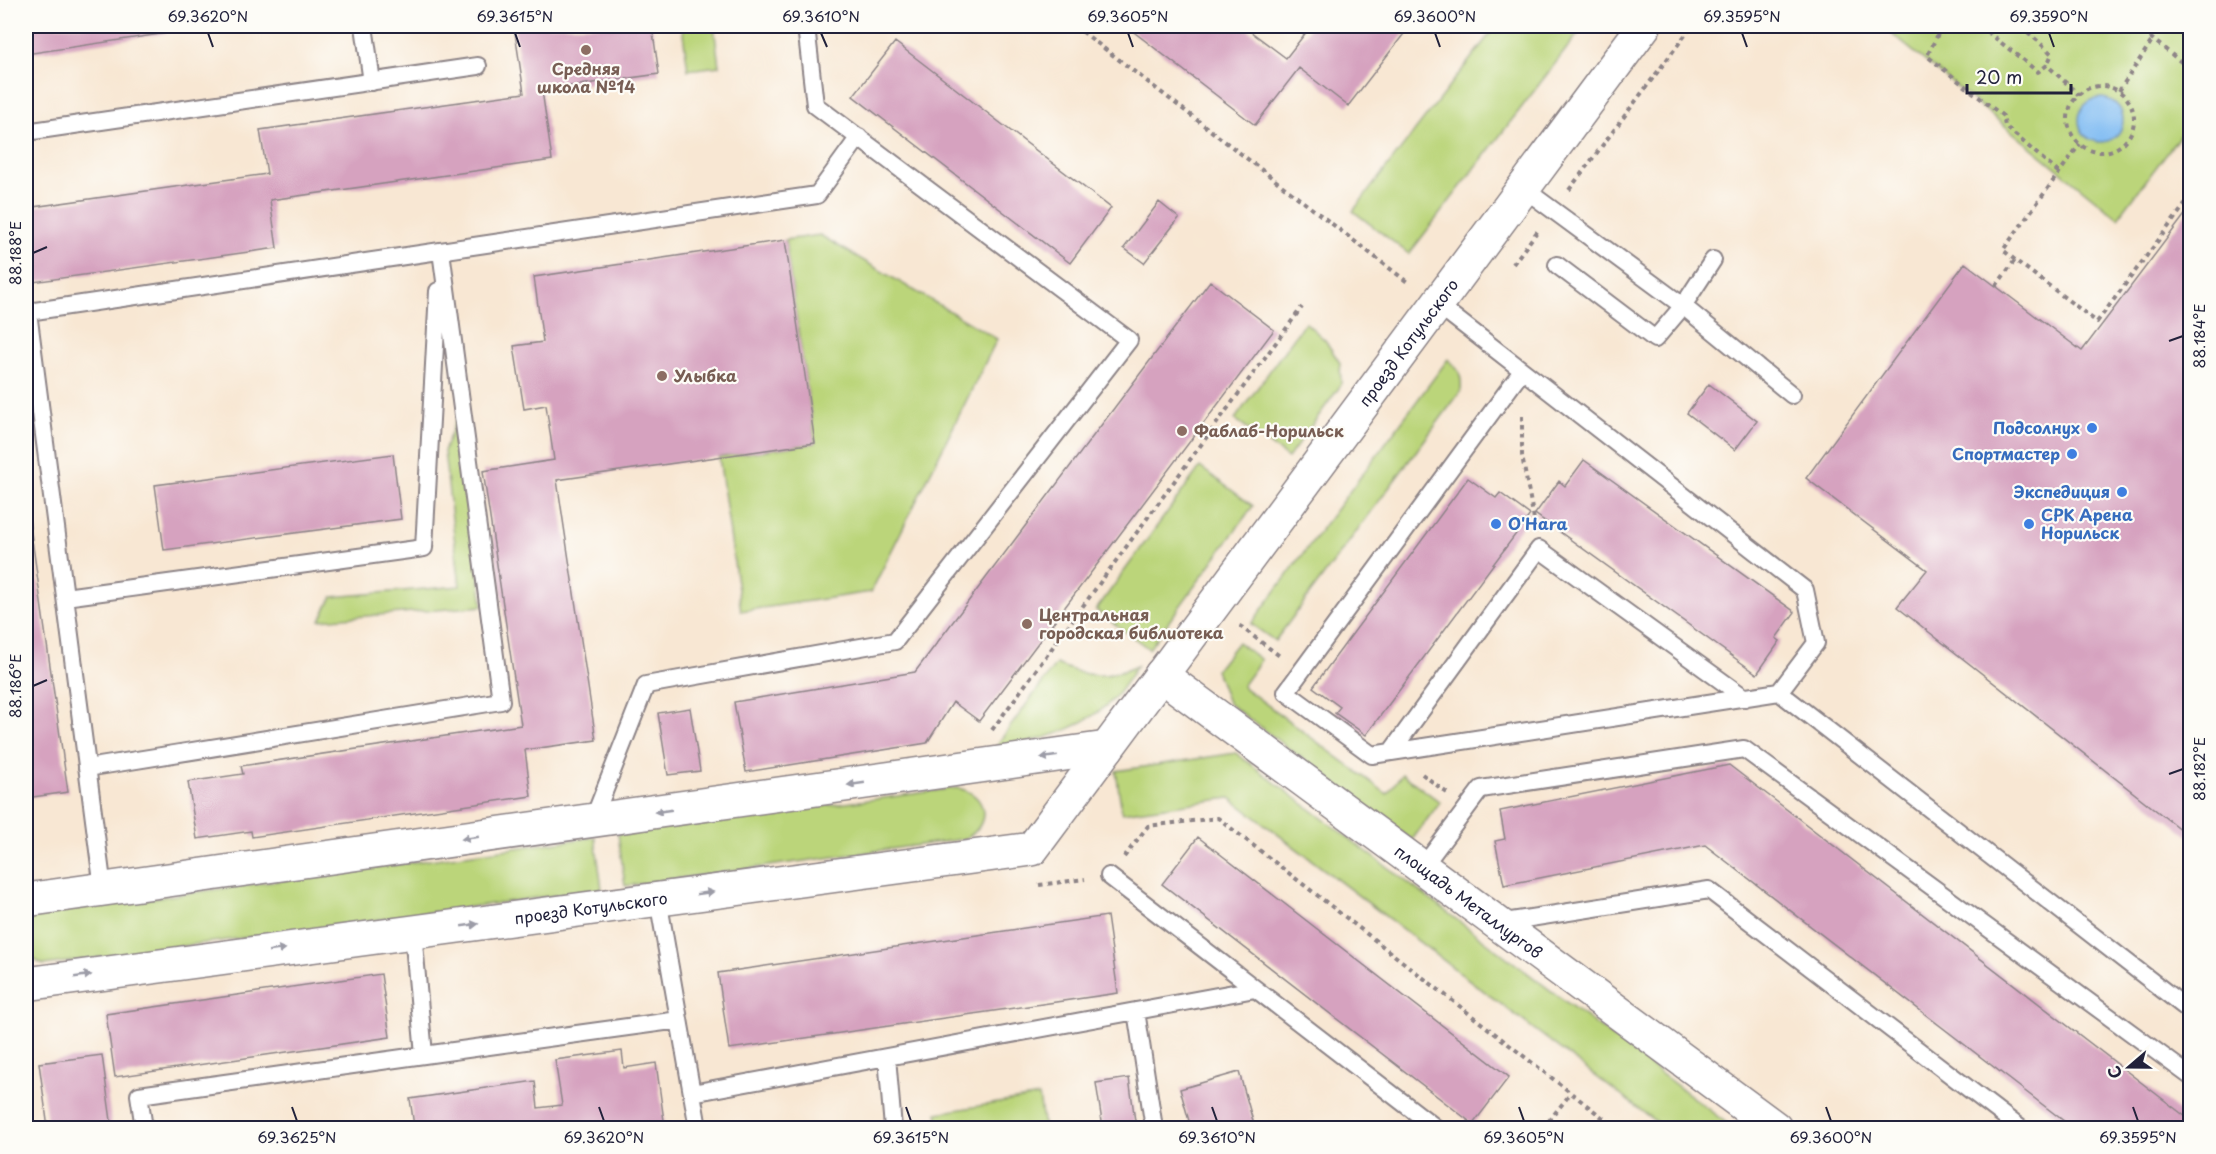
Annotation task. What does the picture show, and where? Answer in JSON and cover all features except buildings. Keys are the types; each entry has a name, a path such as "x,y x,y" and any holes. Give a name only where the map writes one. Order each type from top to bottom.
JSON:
{"street":[{"name":"проезд Котульского","path":"26,984 1032,849 1644,26"},
{"name":"площадь Металлургов","path":"1161,675 1775,1128"},
{"path":"26,900 1107,748"}],"lane":[{"path":"364,26 372,82"},
{"path":"593,820 646,685 895,641 1129,340 815,105 806,26"},
{"path":"26,132 478,66"},
{"path":"103,889 28,312 817,195 859,137"},
{"path":"1523,188 1683,306 1791,395"},
{"path":"65,597 424,548 441,251"},
{"path":"87,768 501,701 441,251"},
{"path":"1557,266 1655,339 1683,306 1713,260"},
{"path":"1437,304 1522,370 1805,590 1816,643 1779,692 1372,755 1287,692 1522,370"},
{"path":"1391,752 1539,549 1745,698"},
{"path":"1779,692 2190,1011"},
{"path":"1422,868 1481,789 1744,749 2190,1076"},
{"path":"1109,876 1436,1128"},
{"path":"1497,923 1709,890 2020,1128"},
{"path":"658,899 698,1128"},
{"path":"413,932 424,1055"},
{"path":"692,1093 1255,989"},
{"path":"1136,1011 1154,1128"},
{"path":"144,1128 140,1095 679,1020"},
{"path":"887,1057 893,1128"}],"path":[{"path":"1075,26 1437,304"},
{"path":"1942,26 1927,56 2003,116 2005,126 2060,173"},
{"path":"1980,26 2038,72 2047,65 2052,54 2021,26"},
{"path":"2136,26 2190,69"},
{"path":"2119,92 2153,39"},
{"path":"2047,65 2079,95"},
{"path":"2098,86 2109,87 2119,92 2133,108 2135,119 2128,139 2120,147 2110,151 2089,150 2073,136 2069,125 2072,104 2079,95 2098,86"},
{"path":"2080,144 2003,250 2097,322 2190,198"},
{"path":"1995,286 2015,260"},
{"path":"990,731 1302,307"},
{"path":"1522,456 1533,514"},
{"path":"1241,627 1301,672"},
{"path":"1391,752 1467,808"},
{"path":"1038,885 1109,876 1148,826 1218,818 1616,1128"},
{"path":"26,1072 33,1128"},
{"path":"1543,1128 1570,1093"}],"green space":[{"path":"682,26 714,26 719,66 688,70"},
{"path":"1496,26 1584,26 1409,254 1353,211"},
{"path":"1882,26 2185,26 2190,30 2190,122 2118,218"},
{"path":"820,235 997,339 871,592 741,611 719,457 815,443 785,240"},
{"path":"1305,322 1325,340 1340,363 1341,385 1288,458 1235,419"},
{"path":"1448,359 1459,374 1461,391 1275,641 1251,624"},
{"path":"459,412 483,606 320,620 332,597 460,586 444,451"},
{"path":"1200,467 1253,506 1149,649 1096,610"},
{"path":"1238,642 1261,660 1242,686 1387,794 1402,774 1440,802 1412,840 1228,703 1216,670"},
{"path":"1056,664 1077,672 1096,675 1115,673 1137,666 1115,697 1103,708 1076,725 1044,738 996,746"},
{"path":"1236,753 1733,1128 1664,1128 1230,798 1122,813 1116,771"},
{"path":"956,788 975,796 983,810 979,827 973,834 963,839 625,886 618,834"},
{"path":"595,837 602,889 44,965 36,961 26,949 27,928 37,914"},
{"path":"1039,1096 1044,1128 940,1128 937,1113"}],"water":[{"path":"2101,98 2116,105 2123,120 2116,135 2101,142 2086,135 2079,120 2086,105"}],"place":[{"name":"Средняя школа №14","path":"586,50"},
{"name":"Улыбка","path":"662,376"},
{"name":"Подсолнух","path":"2092,428"},
{"name":"Фаблаб-Норильск","path":"1182,431"},
{"name":"Спортмастер","path":"2072,454"},
{"name":"Экспедиция","path":"2122,492"},
{"name":"O'Hara","path":"1496,524"},
{"name":"СРК Арена Норильск","path":"2029,524"},
{"name":"Центральная городская библиотека","path":"1027,624"}]}
